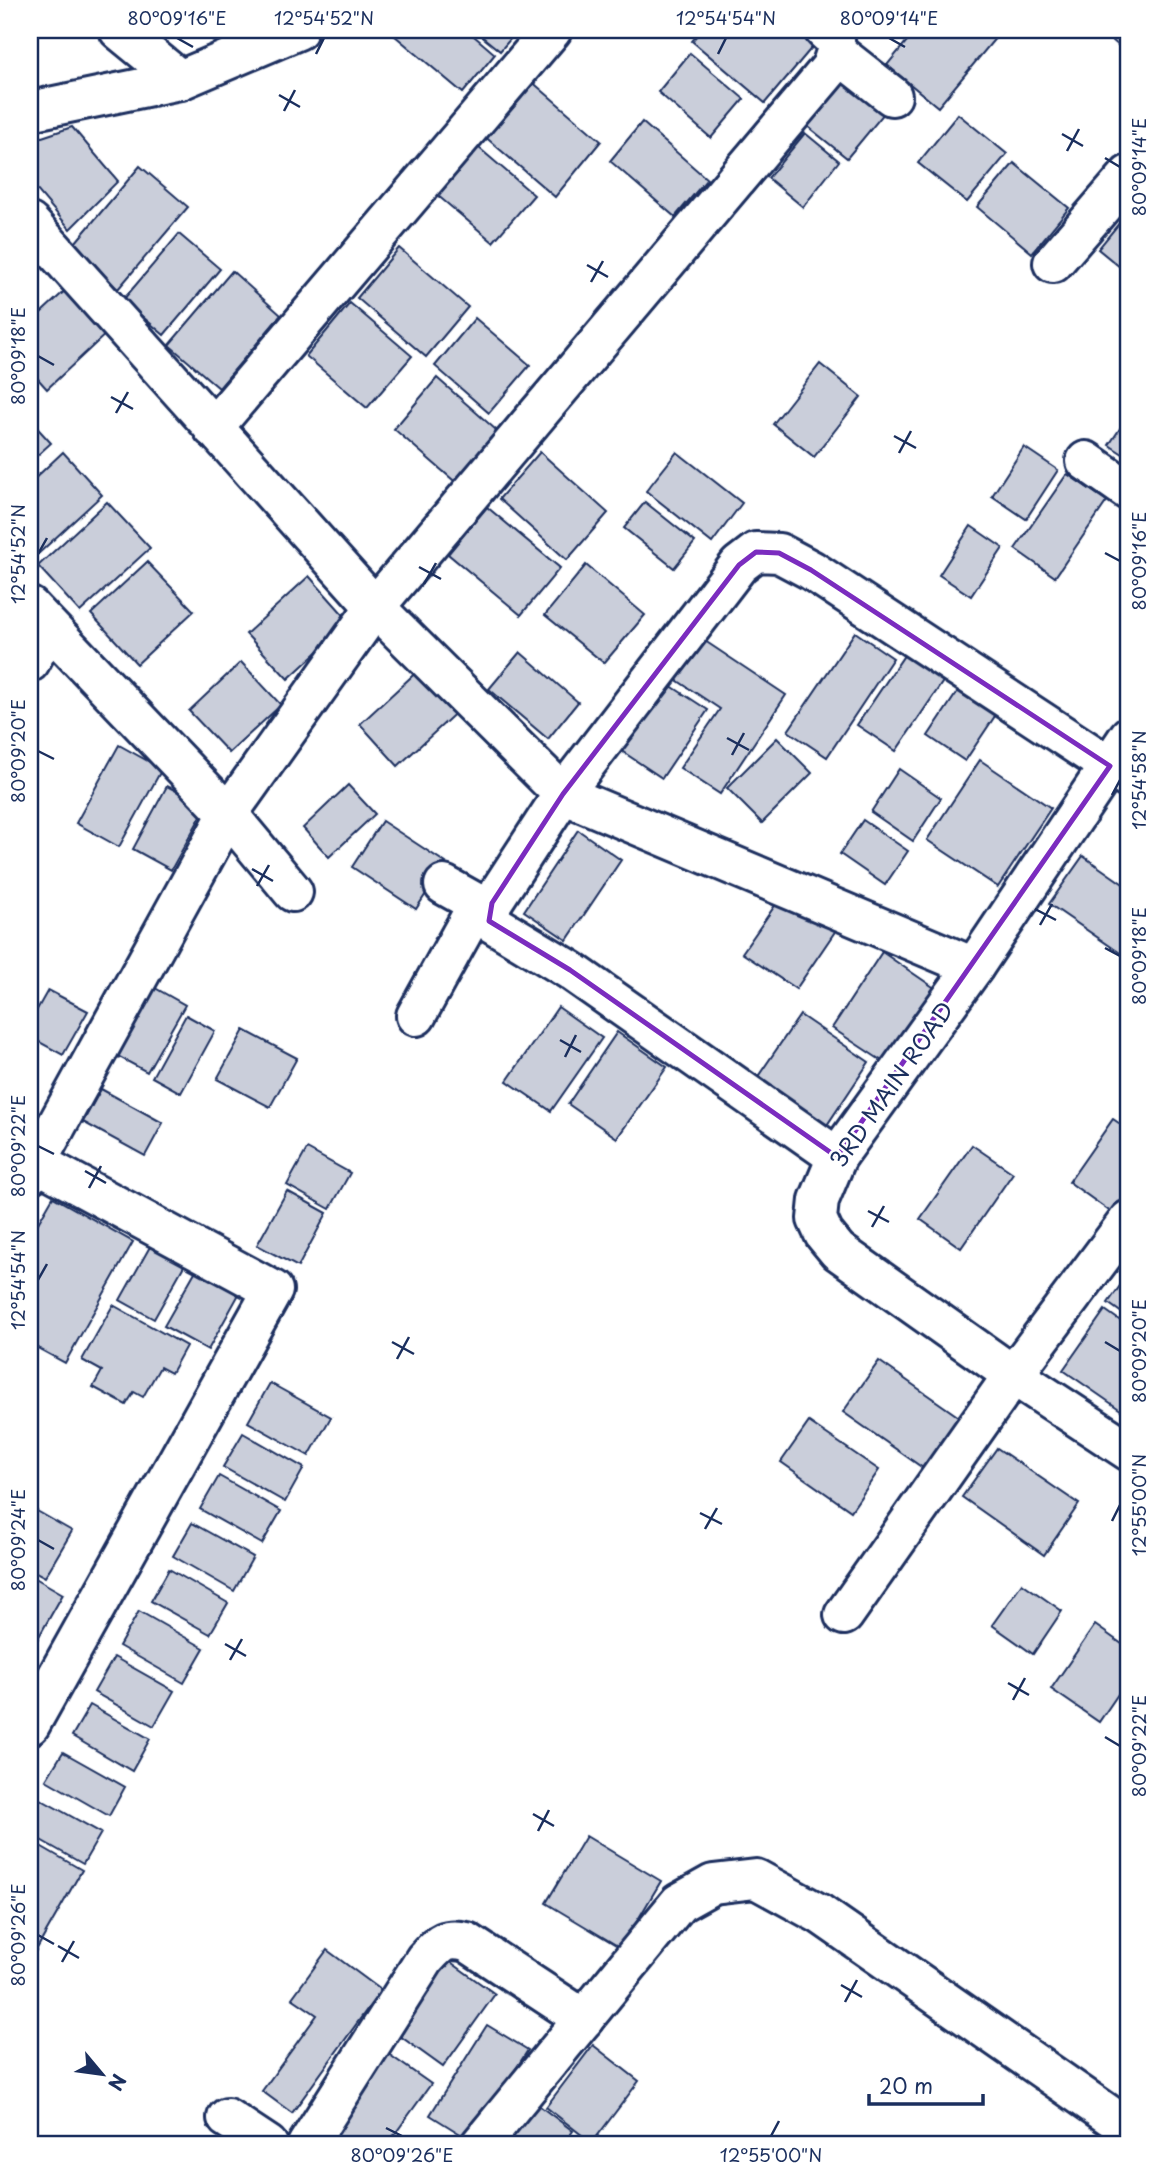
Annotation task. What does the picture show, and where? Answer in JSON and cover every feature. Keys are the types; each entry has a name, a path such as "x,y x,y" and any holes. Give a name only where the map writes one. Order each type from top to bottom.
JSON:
{"street":[{"path":"119,30 180,80"},
{"path":"30,111 180,80 298,30"},
{"path":"213,428 552,30"},
{"path":"830,41 892,96"},
{"path":"30,1725 273,1290 32,1165 228,814 375,607 831,67 830,41"},
{"path":"1053,264 1129,175"},
{"path":"30,223 375,607 563,794 974,967"},
{"path":"1086,461 1129,491"},
{"path":"416,1016 485,904 563,794 740,565 756,552 779,553 811,570 1123,760"},
{"path":"39,618 228,814 293,892"},
{"path":"30,662 39,618"},
{"name":"3RD MAIN ROAD","path":"1123,760 837,1157 818,1200 817,1219 824,1234 838,1251 1013,1375 1129,1451"},
{"path":"444,885 485,904"},
{"path":"485,904 489,921 570,970 837,1157"},
{"path":"844,1615 1013,1375 1129,1220"},
{"path":"480,2145 679,1903 713,1884 756,1879 820,1914 1129,2129"},
{"path":"307,2145 425,1959 442,1942 453,1939 467,1942 584,2019"},
{"path":"227,2118 268,2145"}],"highlighted area":[{"path":"756,552 779,553 811,570 1110,766 837,1157 570,970 489,921 492,903 563,794 739,565"}],"building":[{"path":"388,30 467,30 495,54 463,93"},
{"path":"474,30 518,30 500,51"},
{"path":"701,30 796,30 814,45 765,103 692,41"},
{"path":"916,30 1002,30 938,107 887,65"},
{"path":"1121,30 1129,30 1129,55 1112,40"},
{"path":"690,53 744,99 711,138 658,92"},
{"path":"849,72 890,106 847,158 806,125"},
{"path":"530,80 601,141 555,197 483,135"},
{"path":"958,114 1007,154 967,202 918,163"},
{"path":"642,122 707,179 675,217 610,161"},
{"path":"72,127 118,181 70,229 30,182 30,141"},
{"path":"805,133 839,161 803,207 768,178"},
{"path":"478,147 534,195 493,242 437,195"},
{"path":"1014,163 1069,208 1032,253 977,207"},
{"path":"140,166 188,207 118,289 70,249"},
{"path":"1125,216 1129,219 1129,268 1126,272 1098,249"},
{"path":"179,234 220,269 164,335 123,300"},
{"path":"399,248 468,307 426,357 357,298"},
{"path":"232,271 281,315 219,388 169,345"},
{"path":"69,287 109,331 47,389 30,370 30,323"},
{"path":"350,303 412,356 367,408 306,356"},
{"path":"475,318 530,365 489,413 435,366"},
{"path":"820,364 861,397 814,457 773,424"},
{"path":"437,378 503,436 460,486 394,429"},
{"path":"1129,415 1129,458 1109,445"},
{"path":"30,420 51,443 30,462"},
{"path":"1024,447 1058,470 1026,519 992,496"},
{"path":"63,452 102,495 38,554 30,545 30,483"},
{"path":"540,452 608,513 567,560 499,499"},
{"path":"677,452 742,503 712,543 646,491"},
{"path":"1067,474 1107,501 1055,577 1015,549"},
{"path":"107,502 150,548 80,612 38,566"},
{"path":"645,502 695,542 674,568 624,528"},
{"path":"487,507 560,568 521,615 448,554"},
{"path":"971,526 1003,548 971,596 939,575"},
{"path":"147,562 194,611 137,664 91,614"},
{"path":"586,565 645,615 604,663 545,615"},
{"path":"309,576 350,622 288,679 246,634"},
{"path":"855,632 893,658 827,757 788,731"},
{"path":"702,639 786,695 720,794 680,768 720,709 675,679"},
{"path":"907,651 946,677 896,751 857,725"},
{"path":"520,652 578,702 548,739 489,689"},
{"path":"241,662 281,705 229,753 189,711"},
{"path":"423,666 461,708 398,766 360,724"},
{"path":"665,682 708,710 662,778 620,750"},
{"path":"962,685 999,710 965,761 928,736"},
{"path":"777,738 812,773 762,823 727,788"},
{"path":"119,745 162,769 119,847 76,823"},
{"path":"980,760 1051,808 998,887 927,840"},
{"path":"899,769 941,798 913,841 871,812"},
{"path":"348,785 375,814 329,857 303,828"},
{"path":"167,786 206,807 171,870 133,849"},
{"path":"863,820 908,851 885,885 840,854"},
{"path":"382,821 446,863 416,909 352,867"},
{"path":"578,830 621,860 567,940 524,911"},
{"path":"1083,856 1129,888 1129,959 1049,904"},
{"path":"783,894 836,930 796,989 742,953"},
{"path":"882,952 936,989 885,1063 832,1028"},
{"path":"148,984 185,1005 147,1072 110,1052"},
{"path":"48,990 88,1011 63,1055 30,1037 30,1022"},
{"path":"558,1007 602,1038 551,1111 507,1081"},
{"path":"186,1015 215,1031 181,1093 152,1077"},
{"path":"800,1015 869,1062 827,1125 757,1078"},
{"path":"244,1030 297,1058 270,1107 217,1079"},
{"path":"617,1032 667,1067 617,1138 568,1104"},
{"path":"101,1089 163,1123 145,1156 83,1122"},
{"path":"1113,1119 1129,1130 1129,1195 1115,1215 1069,1182"},
{"path":"972,1145 1013,1173 961,1248 920,1219"},
{"path":"307,1149 350,1173 330,1209 287,1185"},
{"path":"287,1191 327,1213 298,1267 257,1245"},
{"path":"53,1197 133,1242 65,1363 30,1344 30,1237"},
{"path":"152,1243 186,1262 154,1319 120,1300"},
{"path":"200,1263 243,1287 208,1350 164,1326"},
{"path":"1129,1273 1129,1318 1108,1303"},
{"path":"113,1305 186,1346 171,1373 160,1367 143,1397 134,1392 126,1405 93,1387 102,1371 82,1360"},
{"path":"1105,1310 1129,1327 1129,1408 1125,1413 1063,1370"},
{"path":"879,1361 959,1417 923,1468 843,1412"},
{"path":"270,1383 331,1417 309,1456 248,1422"},
{"path":"809,1422 879,1470 851,1511 781,1462"},
{"path":"243,1433 304,1468 285,1502 223,1467"},
{"path":"997,1448 1079,1504 1044,1555 962,1497"},
{"path":"219,1476 281,1511 262,1544 200,1509"},
{"path":"30,1507 72,1531 45,1577 30,1569"},
{"path":"192,1523 253,1557 234,1591 173,1556"},
{"path":"169,1569 228,1603 210,1634 151,1601"},
{"path":"30,1575 63,1594 33,1647 30,1645"},
{"path":"1022,1583 1062,1611 1033,1654 992,1625"},
{"path":"139,1611 204,1648 184,1683 119,1646"},
{"path":"1095,1625 1129,1649 1129,1678 1099,1722 1051,1689"},
{"path":"114,1657 174,1691 154,1726 94,1692"},
{"path":"90,1705 150,1739 132,1771 72,1736"},
{"path":"63,1752 125,1787 109,1816 46,1780"},
{"path":"40,1799 101,1833 83,1864 30,1834 30,1816"},
{"path":"586,1836 661,1881 621,1948 546,1903"},
{"path":"30,1840 82,1870 35,1952 30,1949"},
{"path":"327,1950 381,1990 292,2113 262,2091 317,2015 292,1998"},
{"path":"445,1958 495,1994 443,2067 393,2031"},
{"path":"487,2025 528,2050 470,2140 430,2115"},
{"path":"593,2045 639,2081 592,2143 546,2107"},
{"path":"387,2053 431,2084 387,2145 321,2145"},
{"path":"533,2101 573,2131 563,2145 500,2145"}]}
